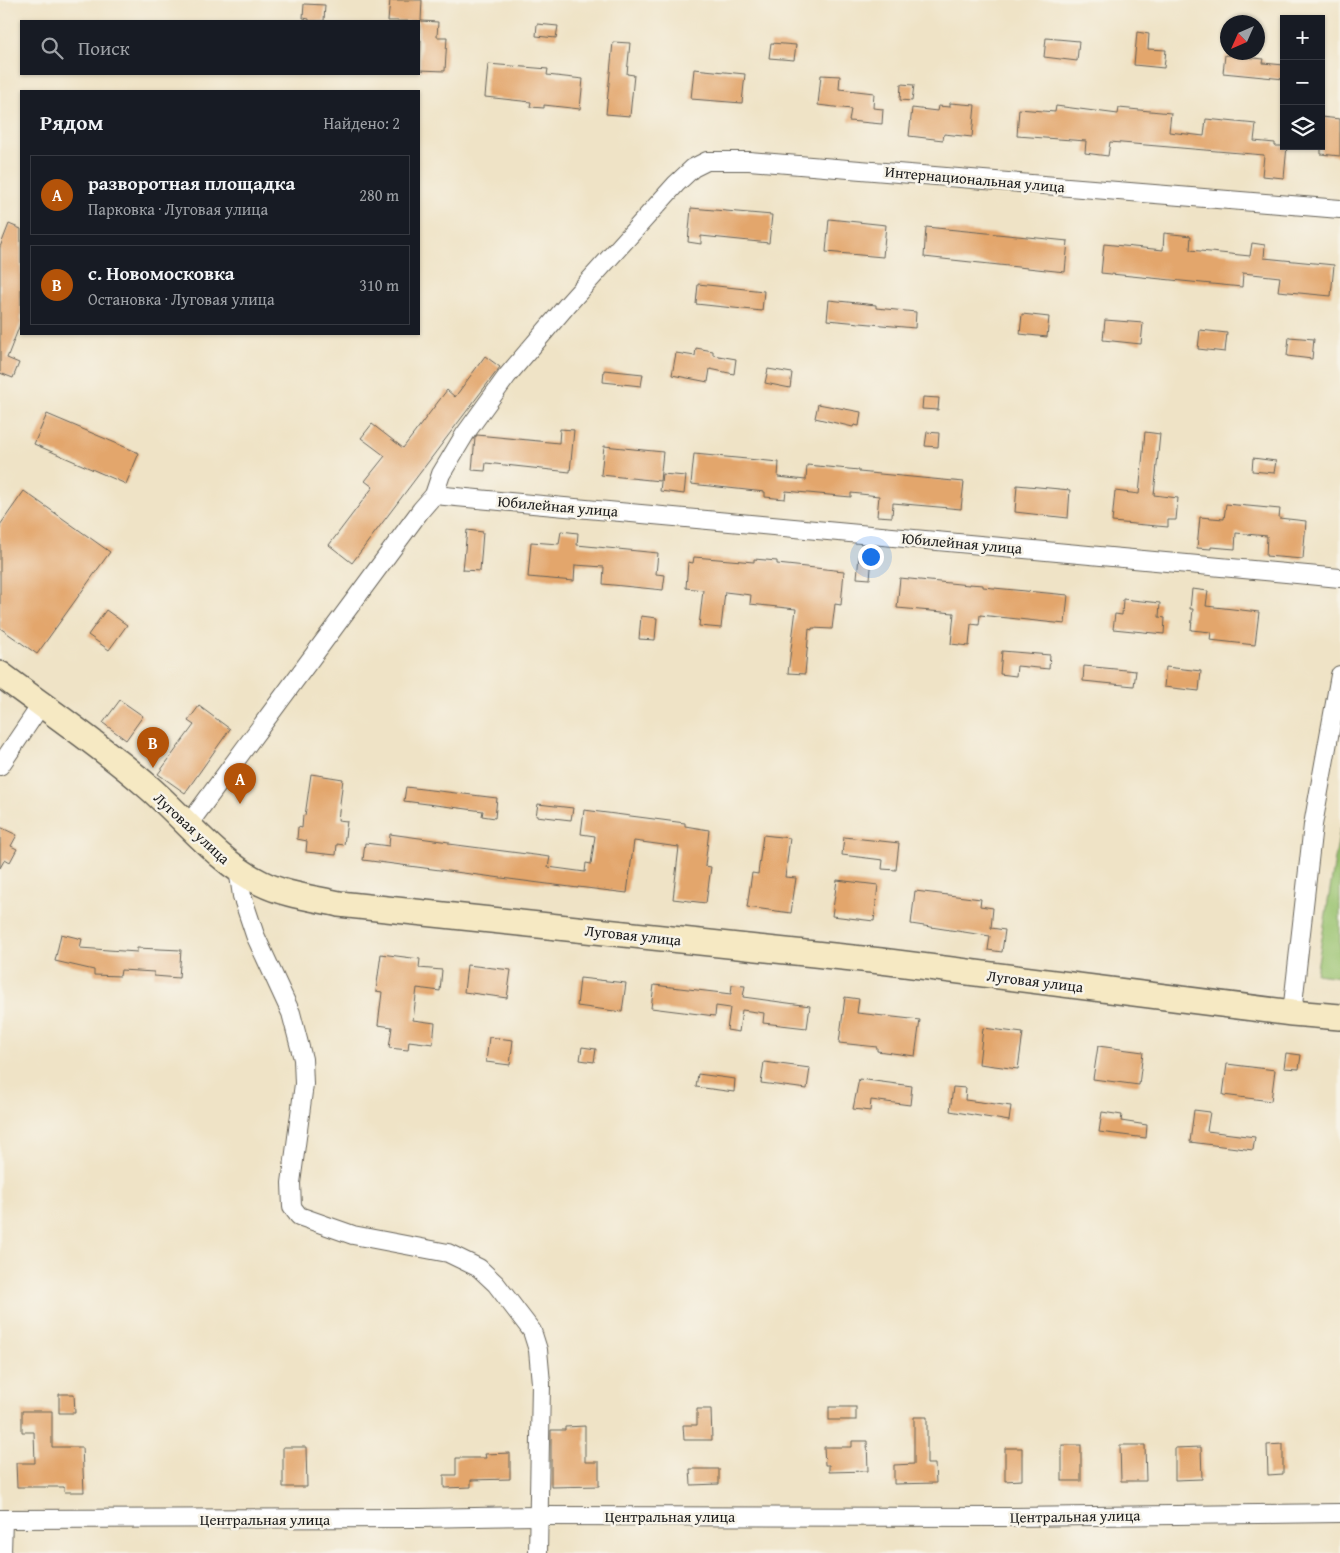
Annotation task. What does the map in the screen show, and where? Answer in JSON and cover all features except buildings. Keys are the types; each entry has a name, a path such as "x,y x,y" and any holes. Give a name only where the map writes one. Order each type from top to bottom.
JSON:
{"street":[{"name":"Интернациональная улица","path":"188,825 434,494 441,474 465,434 507,376 569,302 676,184 694,168 707,161 749,161 1340,209"},
{"name":"Юбилейная улица","path":"434,494 1340,578"},
{"name":"Луговая улица","path":"0,674 146,785 221,857 262,883 276,888 339,904 881,961 1292,1013 1340,1017"},
{"path":"1292,1013 1313,825 1340,675"},
{"path":"0,766 41,705"},
{"path":"238,869 242,896 255,935 291,1013 302,1059 304,1084 291,1183 292,1207 299,1216 354,1235 448,1253 479,1268 496,1284 516,1308 532,1331 538,1350 541,1383 538,1553"},
{"name":"Центральная улица","path":"1,1519 1021,1516 1340,1513"},
{"path":"1,1519 2,1553"}],"green space":[{"path":"1340,829 1340,977 1316,974"}],"place":[{"name":"с. Новомосковка","path":"153,768"},
{"name":"разворотная площадка","path":"240,804"}]}
